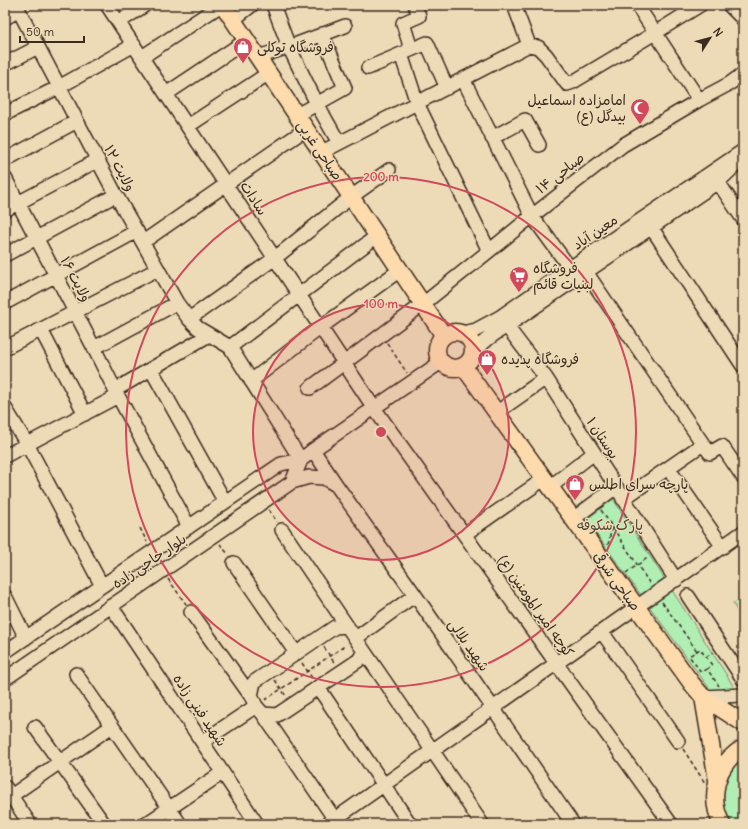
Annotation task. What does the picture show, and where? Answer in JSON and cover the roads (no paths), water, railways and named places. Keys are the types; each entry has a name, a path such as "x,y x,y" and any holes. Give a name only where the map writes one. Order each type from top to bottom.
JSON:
{"main road":[{"name":"صباحی غربی","path":"222,5 258,56 444,336"},
{"path":"449,333 461,333 470,341 473,352 468,363 457,368 451,368 441,362 438,357 437,345 444,336 449,333"},
{"name":"صباحی شرقی","path":"463,366 692,684 703,697 743,723"},
{"path":"703,697 717,780 715,798 718,821"},
{"path":"717,780 725,764 737,751 743,748"}],"street":[{"name":"سادات","path":"107,5 374,408"},
{"path":"118,22 144,5"},
{"path":"142,57 222,5"},
{"path":"233,20 252,5"},
{"path":"273,5 289,46 317,104 339,143"},
{"path":"415,5 419,16 403,22 406,52 417,103 489,251"},
{"path":"514,5 529,45"},
{"path":"636,5 699,100"},
{"path":"322,152 529,45 538,47 546,55 567,84 573,82 700,5"},
{"path":"5,18 17,8"},
{"name":"ولایت ۱۲","path":"17,8 116,196 177,303 198,328 230,347"},
{"path":"736,12 743,28"},
{"path":"258,56 345,26"},
{"path":"296,115 345,88 322,34"},
{"path":"166,94 247,40"},
{"path":"368,68 427,43 447,88"},
{"path":"5,114 59,87 134,45"},
{"path":"5,64 38,47"},
{"path":"188,126 269,73"},
{"name":"صباحی ۱۴","path":"310,388 423,304 623,145 729,84 743,74"},
{"path":"463,79 532,216 570,268"},
{"path":"729,84 743,85"},
{"path":"492,138 525,120 539,145"},
{"path":"5,160 77,121"},
{"path":"5,303 56,275 140,237 226,185 306,130"},
{"name":"معین آباد","path":"473,352 503,321 570,268 743,151"},
{"name":"معین آباد","path":"461,333 476,330 503,321 586,272 718,182 743,159"},
{"path":"5,210 98,160"},
{"path":"189,319 275,258 351,197 388,170"},
{"name":"ولایت ۱۶","path":"5,178 189,527"},
{"path":"718,182 743,219"},
{"path":"5,255 116,196"},
{"path":"651,227 743,366"},
{"path":"301,460 230,347 377,236"},
{"path":"5,348 158,269"},
{"path":"251,381 321,327 400,270"},
{"path":"586,272 703,444 710,453 722,446 743,477"},
{"path":"94,348 177,303"},
{"name":"بوستان ۱","path":"503,321 546,378 676,580"},
{"path":"41,330 85,414"},
{"path":"5,456 85,414 151,369 209,335"},
{"name":"بلوار حاجی زاده","path":"5,679 113,611 292,482 301,460 313,450 441,362"},
{"path":"151,369 225,502"},
{"path":"496,413 546,378"},
{"path":"5,408 27,444 102,586"},
{"name":"کوچه امیر المومنین (ع)","path":"374,408 671,824"},
{"path":"624,499 703,444"},
{"name":"شهید بلالی","path":"313,450 573,824"},
{"path":"465,534 594,454"},
{"name":"بلوار حاجی زاده","path":"5,652 281,464 301,460"},
{"path":"668,468 722,547"},
{"path":"292,482 309,477 324,478 337,486"},
{"path":"573,519 616,487"},
{"path":"282,530 482,824"},
{"path":"191,612 257,705 333,822 432,750 557,664 743,532"},
{"path":"234,564 296,653"},
{"path":"356,638 415,595"},
{"path":"5,596 26,638"},
{"path":"688,596 743,679"},
{"name":"شهید فینی زاده","path":"113,611 257,824"},
{"path":"257,705 254,682 336,627 347,626"},
{"path":"602,632 678,741"},
{"path":"257,705 277,715 359,660 364,651"},
{"path":"76,674 180,824"},
{"path":"318,687 410,824"},
{"path":"703,697 743,695"},
{"path":"202,742 257,705"},
{"path":"30,824 8,791 60,762 112,726"},
{"path":"35,727 104,824"},
{"path":"146,824 222,773"}],"place":[{"name":"فروشگاه توکلی","path":"243,64"},
{"name":"امامزاده اسماعیل (ع) بیدگل","path":"640,125"},
{"name":"فروشگاه لبنیات قائم","path":"519,293"},
{"name":"فروشگاه پدیده","path":"487,376"},
{"name":"پارچه سرای اطلس","path":"575,501"}],"park label":[{"name":"پارک شکوفه","path":"610,525"}]}
